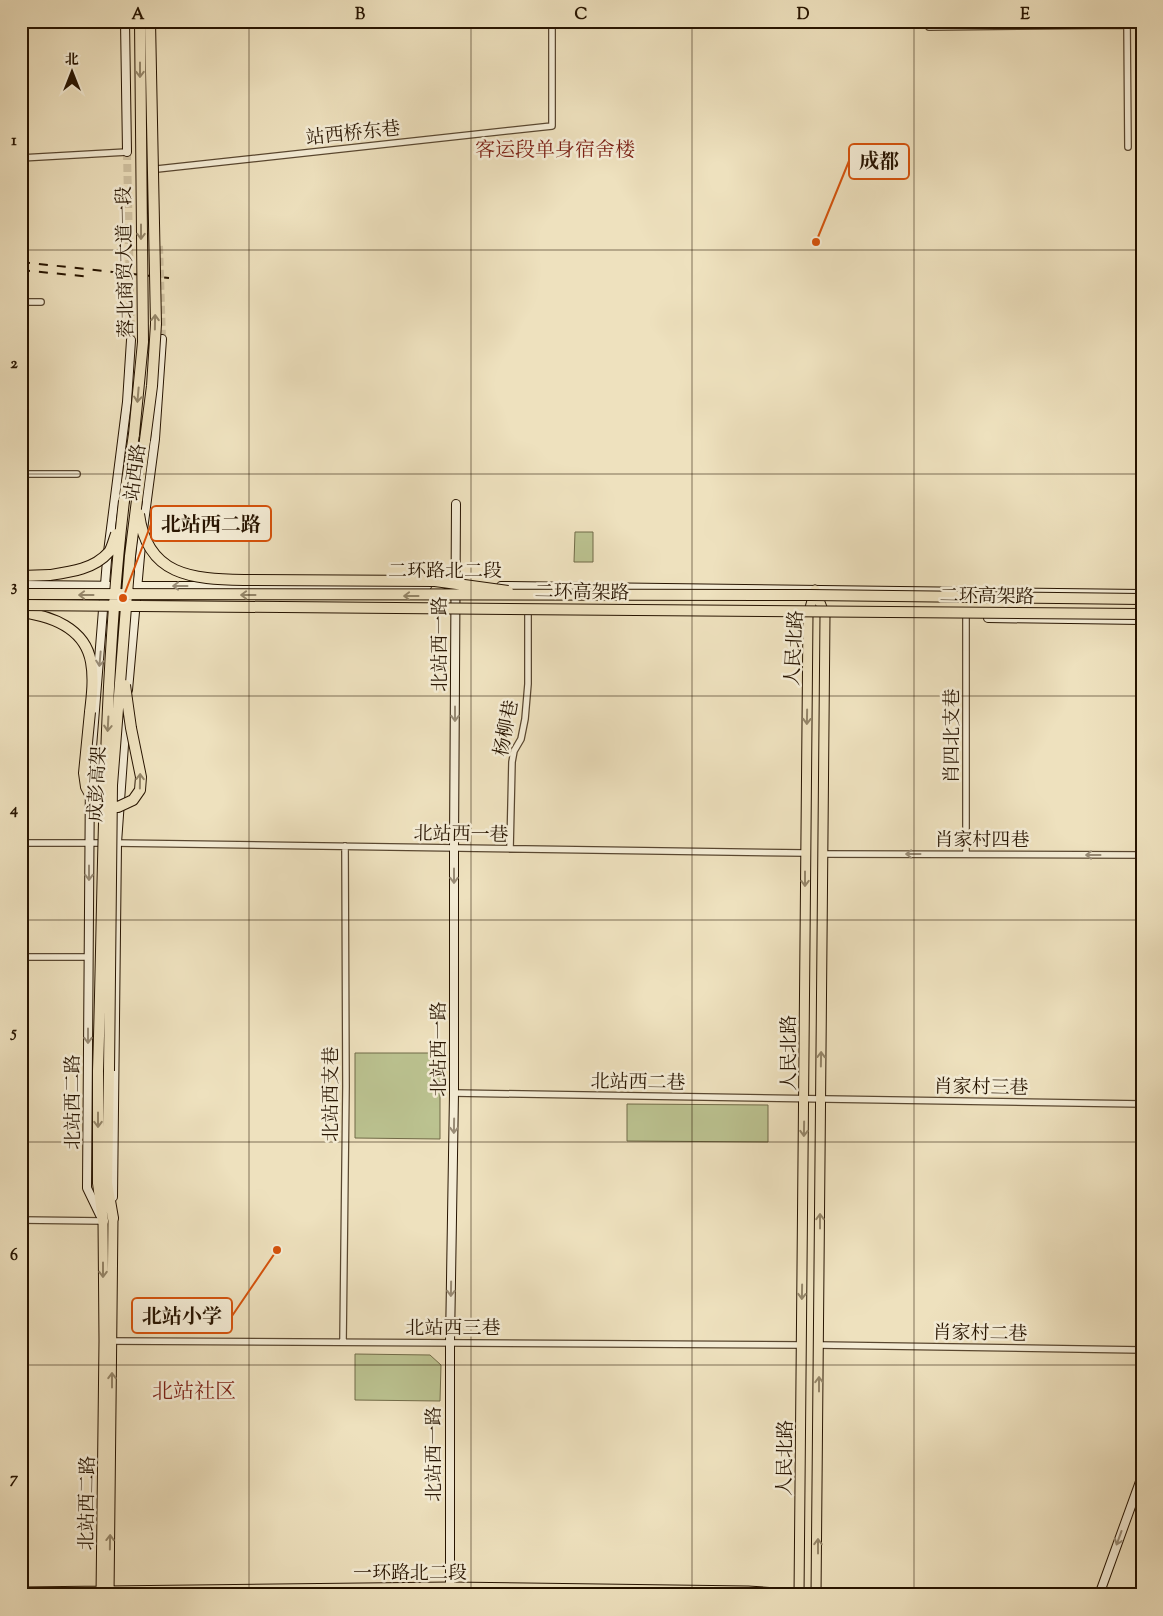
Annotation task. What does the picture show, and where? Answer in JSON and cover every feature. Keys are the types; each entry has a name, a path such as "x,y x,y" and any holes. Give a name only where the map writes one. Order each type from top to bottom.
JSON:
{"highway":[{"name":"蓉北商贸大道一段","path":"124,501 134,434 143,342 140,21"},
{"name":"蓉北商贸大道一段","path":"137,500 152,386 156,324 150,21"},
{"path":"137,500 140,522 145,537 156,556 169,568 190,576 215,580 435,581 548,596"},
{"name":"成彭高架","path":"104,1071 112,785 130,556 137,500"},
{"path":"21,576 76,572 94,563 109,551 116,536 124,501"},
{"name":"成彭高架","path":"104,1071 104,783 118,552 124,501"},
{"name":"二环高架路","path":"21,594 810,595 1142,599"},
{"name":"二环高架路","path":"21,605 1142,614"},
{"path":"21,611 52,618 71,629 85,644 91,661 93,681 84,773 86,786 92,798 103,804 118,806 133,800 140,790 141,777 131,728 122,665"},
{"path":"104,1071 108,1219"}],"main road":[{"path":"125,21 127,152"},
{"path":"155,21 154,67 157,169"},
{"name":"站西路","path":"134,610 155,439 162,339"},
{"name":"站西路","path":"104,610 132,340"},
{"name":"北站西一路","path":"450,1591 456,504"},
{"name":"二环路北二段","path":"21,585 456,586 1142,594"},
{"name":"人民北路","path":"815,590 825,615 816,1595"},
{"name":"人民北路","path":"801,1594 801,1345 808,615 815,590"},
{"name":"北站西二路","path":"104,610 90,772 87,1188 108,1219"},
{"name":"北站西二路","path":"105,1593 108,1219 117,843 134,610"},
{"path":"21,611 456,612 1142,620"},
{"path":"1099,1595 1142,1476"},
{"name":"一环路北二段","path":"21,1592 748,1591 801,1594"}],"street":[{"name":"站西桥东巷","path":"157,169 552,126 552,21"},
{"path":"929,24 1127,23 1128,147"},
{"path":"21,158 127,152"},
{"path":"21,302 41,302"},
{"path":"21,474 77,474"},
{"name":"杨柳巷","path":"510,849 512,762 514,751 521,739 527,692 528,613"},
{"name":"肖四北支巷","path":"966,617 966,854"},
{"name":"北站西一巷","path":"21,843 345,846 805,854"},
{"name":"北站西支巷","path":"343,1342 346,1086 345,846"},
{"name":"肖家村四巷","path":"823,854 1142,855"},
{"path":"21,957 89,957"},
{"name":"北站西二巷","path":"454,1093 820,1099"},
{"name":"肖家村三巷","path":"820,1099 1142,1104"},
{"path":"21,1220 108,1219"},
{"name":"北站西三巷","path":"108,1341 801,1345"},
{"name":"肖家村二巷","path":"819,1345 1142,1350"}],"green space":[{"path":"575,532 593,532 593,562 574,562"},
{"path":"355,1053 440,1053 440,1139 355,1138"},
{"path":"627,1104 768,1105 768,1142 627,1141"},
{"path":"355,1354 430,1355 441,1365 440,1401 355,1400"}],"tunnel":[{"path":"127,152 131,340"},
{"path":"159,246 162,339"}],"railway":[{"path":"21,262 169,278"},
{"path":"21,270 92,277"}],"place":[{"name":"成都","path":"816,242"},
{"name":"北站西二路","path":"123,598"},
{"name":"北站小学","path":"277,1250"}],"district":[{"name":"客运段单身宿舍楼","path":"555,149"},
{"name":"北站社区","path":"194,1391"}]}
